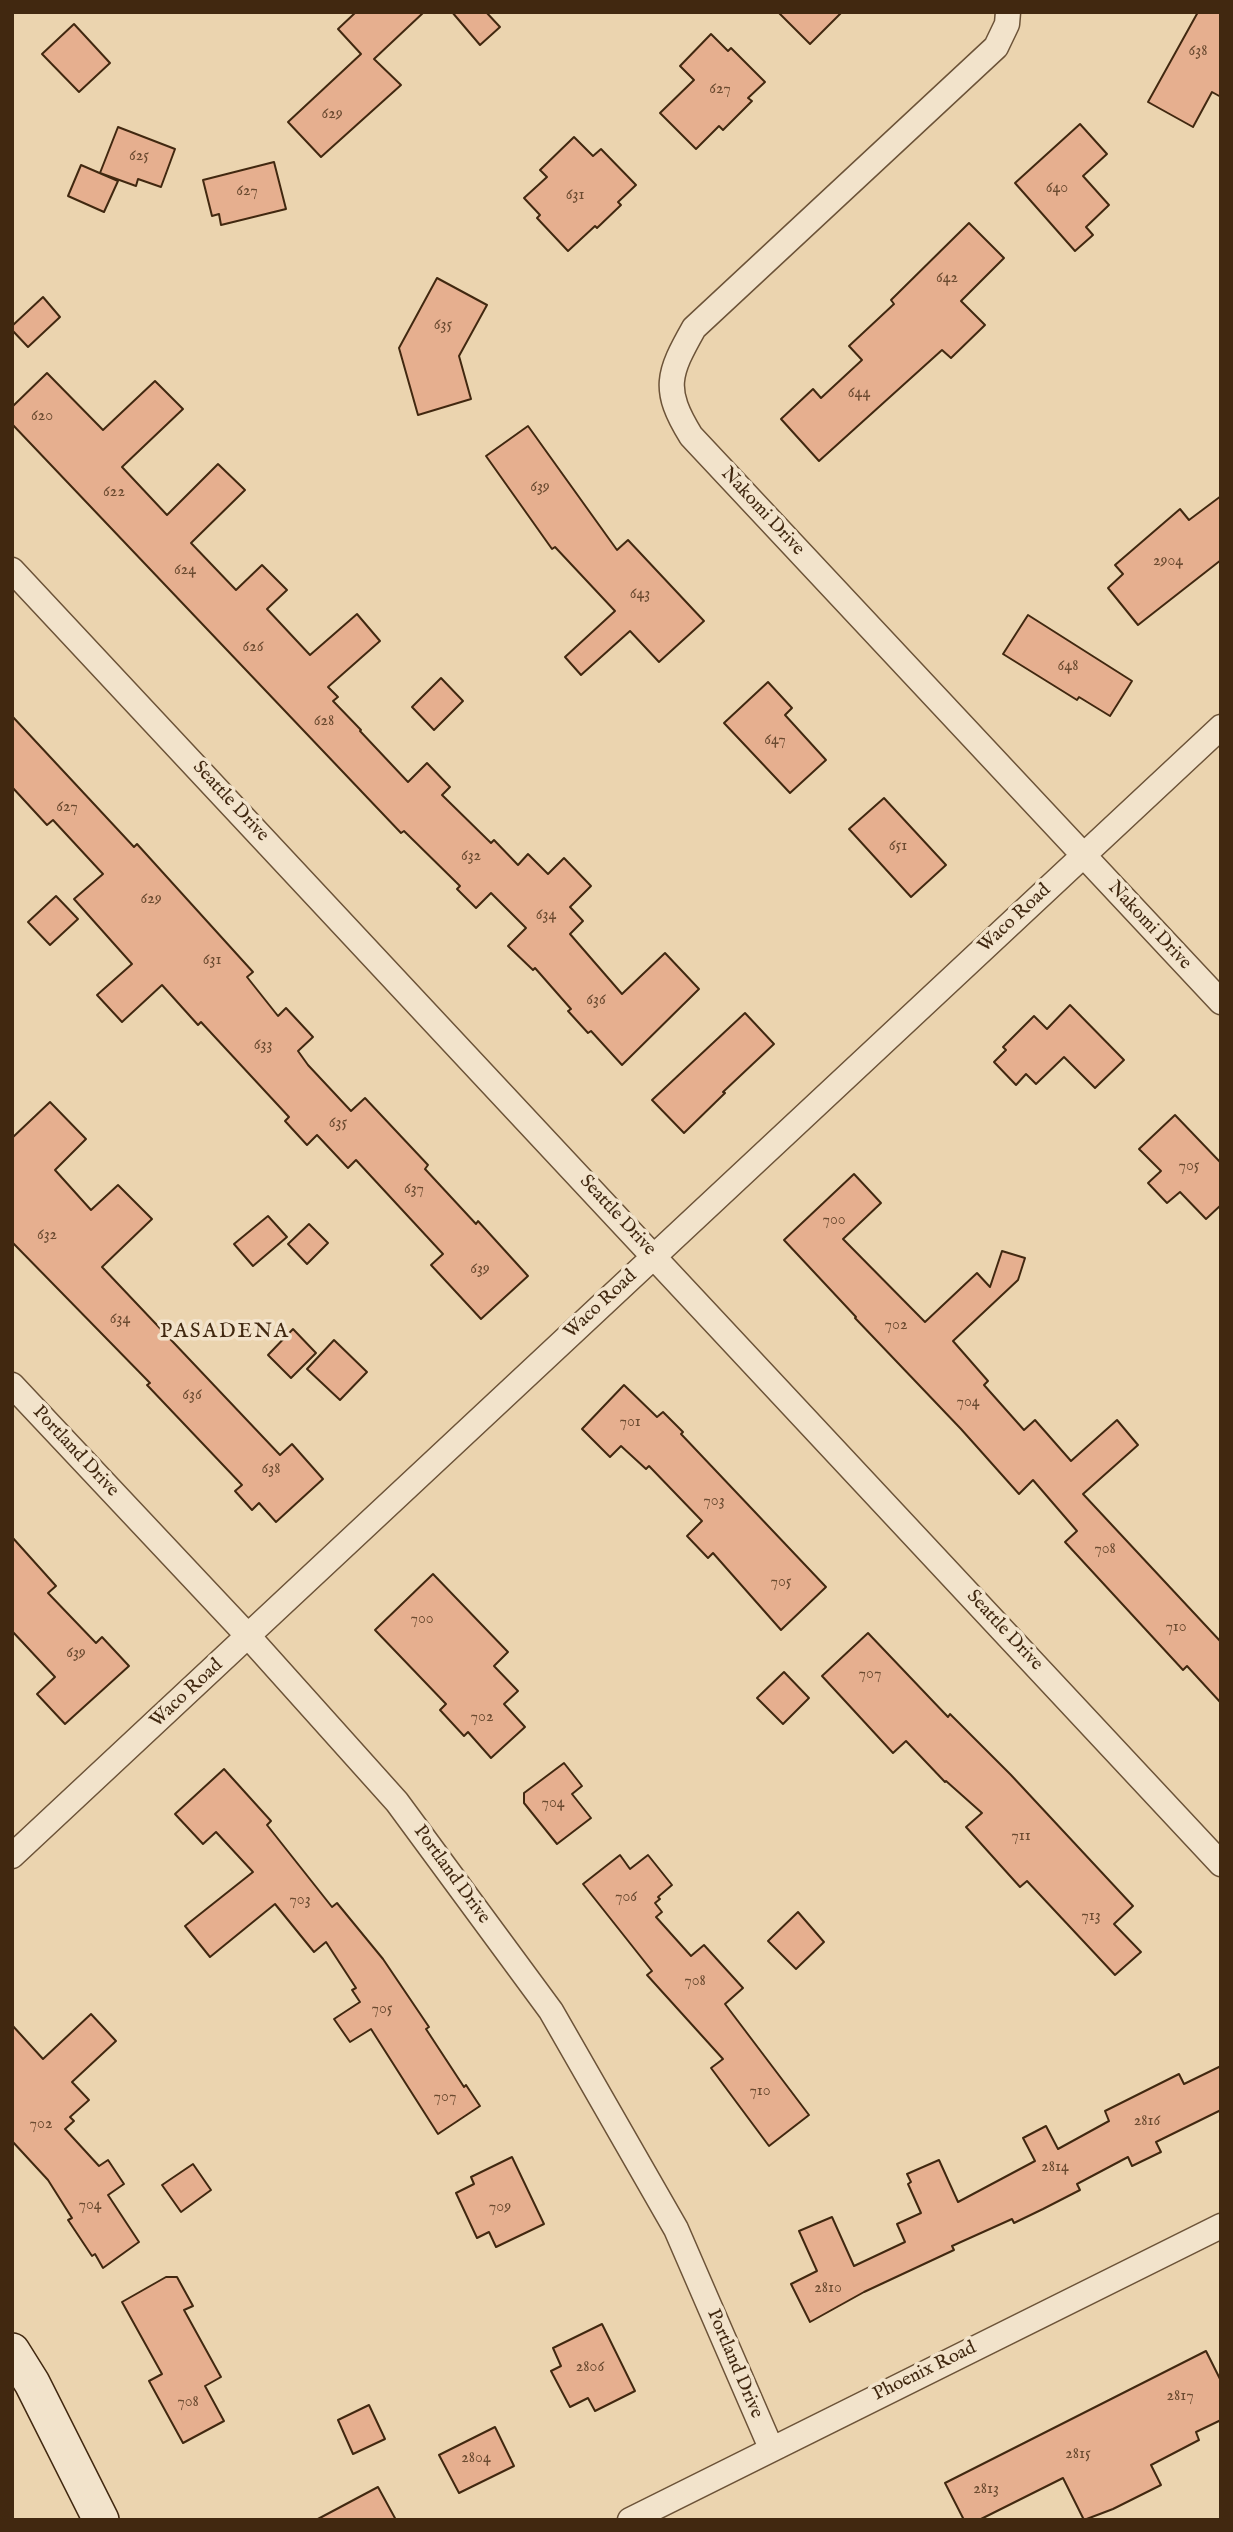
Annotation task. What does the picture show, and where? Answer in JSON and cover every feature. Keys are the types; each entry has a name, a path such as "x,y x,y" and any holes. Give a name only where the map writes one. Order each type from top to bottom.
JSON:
{"street":[{"name":"Nakomi Drive","path":"1008,12 1007,24 996,47 694,328 675,362 672,394 676,412 691,436 1221,1002"},
{"name":"Seattle Drive","path":"12,570 1221,1864"},
{"name":"Waco Road","path":"12,1856 1221,727"},
{"name":"Portland Drive","path":"12,1385 249,1637 397,1802 551,2011 676,2229 771,2448"},
{"name":"Phoenix Road","path":"630,2520 1221,2226"},
{"path":"12,2351 32,2383 101,2520"}],"building":[{"path":"356,12 424,12 374,59 401,85 321,157 288,122 361,54 338,29"},
{"path":"452,12 486,12 500,27 480,45"},
{"path":"778,12 842,12 810,44"},
{"path":"1198,12 1221,12 1221,97 1212,92 1193,127 1148,102"},
{"path":"74,24 110,63 79,92 42,54"},
{"path":"711,34 728,51 731,48 765,82 748,98 752,101 723,130 719,126 696,149 660,113 694,80 680,66"},
{"path":"1080,124 1107,154 1083,176 1109,205 1086,227 1093,235 1075,251 1015,183"},
{"path":"118,127 175,149 161,187 138,179 136,186 100,173"},
{"path":"574,137 593,156 601,149 636,185 618,202 621,205 568,251 537,218 540,215 524,198 547,177 540,170"},
{"path":"274,162 286,209 221,225 219,214 212,216 203,180"},
{"path":"81,165 118,181 104,212 68,196"},
{"path":"969,223 1004,258 961,301 985,325 951,358 942,350 819,461 781,419 813,389 821,398 862,360 849,346 894,304 891,300"},
{"path":"437,278 487,305 459,356 471,399 418,415 399,348"},
{"path":"43,297 60,317 28,347 12,330 12,326"},
{"path":"47,373 103,430 155,381 183,409 122,467 167,515 218,464 245,490 191,543 236,590 262,565 287,590 267,609 310,655 357,614 380,641 328,687 338,697 333,701 360,731 408,782 427,763 450,787 442,795 491,843 494,840 518,865 528,854 548,874 564,858 591,886 570,907 583,921 570,934 622,994 665,953 699,989 622,1065 591,1031 588,1033 568,1011 571,1009 535,968 533,970 508,946 526,928 491,893 476,908 457,889 460,886 404,831 401,833 12,424 12,407"},
{"path":"528,426 617,550 628,540 704,621 659,662 630,631 581,675 565,657 615,611 555,547 552,549 486,456"},
{"path":"1221,496 1221,560 1138,625 1108,588 1123,574 1115,565 1180,509 1189,520"},
{"path":"1028,615 1132,681 1110,716 1079,697 1077,700 1003,654"},
{"path":"441,678 463,701 434,730 412,707"},
{"path":"768,682 792,708 785,715 826,760 790,793 724,723"},
{"path":"12,716 134,847 137,844 253,972 247,977 278,1016 286,1008 313,1037 298,1051 308,1065 351,1111 365,1098 428,1165 425,1169 476,1224 478,1221 528,1276 481,1319 431,1265 443,1254 356,1160 348,1168 317,1135 307,1145 285,1121 289,1117 201,1022 198,1025 162,985 122,1022 97,995 132,964 74,899 103,874 53,820 47,825 12,787"},
{"path":"884,798 946,865 911,897 849,829"},
{"path":"56,896 78,919 50,945 28,922"},
{"path":"1070,1005 1124,1060 1095,1088 1064,1057 1036,1084 1026,1074 1016,1085 994,1062 1006,1050 1003,1047 1034,1016 1047,1029"},
{"path":"745,1013 774,1044 684,1133 652,1100"},
{"path":"50,1102 86,1139 55,1170 91,1210 118,1185 152,1219 102,1267 280,1455 292,1444 323,1479 276,1522 259,1503 252,1510 235,1491 242,1485 147,1385 150,1383 12,1242 12,1138"},
{"path":"1175,1115 1221,1163 1221,1205 1206,1219 1180,1192 1167,1203 1148,1183 1161,1171 1139,1149"},
{"path":"854,1174 881,1203 843,1239 925,1322 977,1273 990,1287 1002,1251 1025,1258 1018,1280 953,1341 988,1381 984,1385 1024,1430 1035,1420 1071,1461 1117,1420 1138,1445 1083,1494 1221,1642 1221,1703 1187,1666 1183,1670 1065,1542 1077,1531 1033,1480 1019,1494 784,1240"},
{"path":"268,1216 287,1237 253,1266 234,1244"},
{"path":"309,1224 328,1243 307,1264 288,1244"},
{"path":"293,1329 316,1353 291,1378 268,1355"},
{"path":"334,1340 367,1372 340,1400 307,1369"},
{"path":"624,1385 657,1417 663,1412 683,1432 681,1434 826,1587 781,1630 713,1553 708,1558 687,1536 702,1521 649,1466 646,1469 621,1446 610,1457 582,1429"},
{"path":"12,1537 56,1586 48,1593 96,1643 102,1637 129,1666 65,1724 37,1694 55,1677 12,1631"},
{"path":"433,1574 508,1652 494,1666 518,1691 504,1704 525,1727 491,1758 468,1732 464,1736 440,1710 446,1704 375,1630"},
{"path":"868,1633 948,1717 950,1714 1011,1775 1133,1906 1114,1924 1141,1952 1115,1975 1027,1881 1020,1887 966,1827 982,1813 945,1782 906,1741 893,1753 822,1676"},
{"path":"784,1672 809,1698 783,1724 757,1698"},
{"path":"564,1763 582,1786 572,1794 591,1818 557,1844 524,1803 524,1793"},
{"path":"224,1769 271,1821 267,1825 332,1907 337,1903 383,1959 429,2027 426,2029 464,2087 466,2085 480,2106 438,2134 371,2029 350,2042 334,2019 360,2002 352,1990 356,1988 326,1942 314,1952 275,1904 210,1957 185,1926 253,1872 216,1832 203,1844 175,1814"},
{"path":"620,1855 630,1869 648,1855 672,1885 655,1903 662,1912 656,1917 691,1956 704,1945 743,1988 725,2004 809,2115 769,2146 711,2068 723,2059 647,1975 652,1971 583,1884"},
{"path":"798,1912 824,1942 796,1969 768,1941"},
{"path":"91,2014 116,2041 72,2082 89,2100 70,2117 74,2121 65,2129 99,2166 108,2160 124,2184 108,2195 139,2242 103,2268 68,2220 72,2218 48,2180 12,2141 12,2025 43,2059"},
{"path":"1221,2066 1221,2110 1156,2142 1161,2152 1132,2166 1128,2157 1077,2184 1080,2190 1014,2223 1012,2219 952,2246 954,2250 864,2292 810,2322 791,2284 817,2271 799,2231 832,2217 854,2266 905,2242 897,2224 921,2213 908,2184 911,2182 907,2174 939,2160 958,2202 1035,2161 1023,2138 1046,2126 1058,2149 1109,2121 1105,2111 1179,2074 1184,2084"},
{"path":"512,2157 544,2224 496,2247 489,2232 477,2238 456,2193 474,2184 471,2177"},
{"path":"193,2164 211,2190 181,2212 162,2185"},
{"path":"166,2277 177,2277 193,2306 184,2310 221,2377 205,2386 224,2421 183,2443 149,2381 162,2374 122,2302"},
{"path":"602,2324 635,2391 595,2411 588,2398 570,2407 551,2371 561,2366 553,2348"},
{"path":"1206,2351 1221,2381 1221,2420 1196,2432 1199,2440 1151,2465 1161,2485 1084,2520 1063,2478 979,2520 964,2520 945,2483"},
{"path":"369,2405 385,2439 353,2454 338,2420"},
{"path":"495,2427 514,2466 459,2493 439,2455"},
{"path":"378,2487 396,2520 316,2520"}],"district":[{"name":"PASADENA","path":"225,1333"}]}
